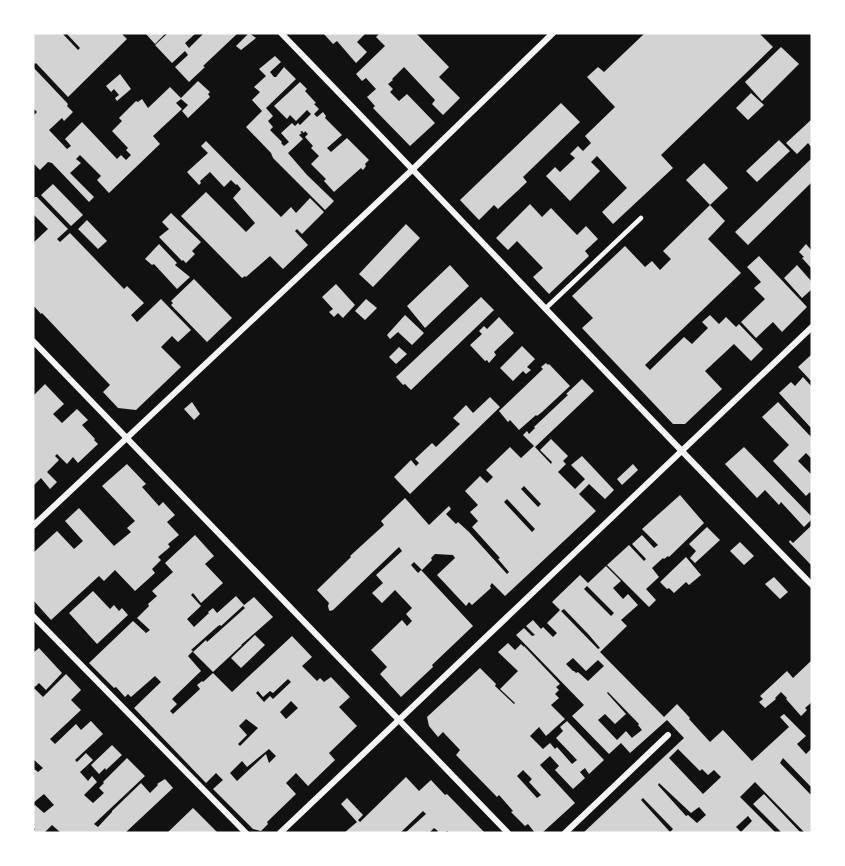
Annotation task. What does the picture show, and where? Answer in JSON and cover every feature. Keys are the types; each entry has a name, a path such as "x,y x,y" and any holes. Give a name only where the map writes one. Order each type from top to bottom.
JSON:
{"street":[{"path":"281,33 681,452 812,585"},
{"path":"33,526 413,169 553,33"},
{"path":"280,833 812,327"},
{"path":"33,341 508,833"},
{"path":"33,616 246,833"},
{"path":"565,833 668,735"}],"lane":[{"path":"545,309 641,218"}],"building":[{"path":"33,33 62,33 78,50 80,48 66,33 121,33 127,39 68,97 33,62"},
{"path":"147,33 166,33 155,44"},
{"path":"168,33 196,33 185,43 189,48 204,33 238,33 189,82 175,67 188,55 185,51 172,63 155,45"},
{"path":"249,33 256,38 241,50 236,46"},
{"path":"323,33 366,33 357,42 367,52 356,63 337,41 333,44"},
{"path":"380,33 416,33 449,67 439,77 460,98 443,115 432,104 435,100 404,67 388,84 393,89 390,92 399,101 407,94 435,123 410,146 373,108 375,106 367,97 376,89 366,78 362,81 356,74 385,46 376,37"},
{"path":"645,33 759,33 773,47 661,155 673,168 613,224 602,212 627,188 597,156 591,162 600,171 570,201 546,176 555,167 560,172 575,158 570,154 578,146 583,151 591,143 585,136 615,107 587,77 598,67 604,72"},
{"path":"781,47 799,64 762,101 745,82"},
{"path":"275,56 281,62 270,72 274,77 284,67 296,79 266,108 273,116 268,121 273,127 270,130 281,143 284,146 289,142 281,133 292,123 295,126 298,123 300,125 311,114 307,110 296,121 290,115 287,119 274,106 300,82 319,109 314,114 317,117 323,112 325,118 342,135 327,148 331,152 347,138 369,160 363,170 361,168 334,192 324,181 326,179 311,164 319,156 305,137 308,134 305,131 300,132 302,133 299,135 303,139 288,153 334,201 325,210 273,158 246,127 262,111 252,100 260,92 254,87 266,76 259,69"},
{"path":"33,67 73,112 49,130 67,149 71,146 65,139 82,122 117,159 121,155 126,160 131,155 126,150 128,148 112,131 122,121 119,118 136,101 142,99 148,108 170,87 181,98 198,81 210,92 208,94 210,97 188,118 182,111 188,105 181,99 176,103 182,109 153,136 160,144 109,193 97,180 101,176 80,155 76,159 81,163 70,173 94,197 89,202 52,163 48,162 40,170 33,163 33,113 34,115 37,112 33,108"},
{"path":"120,74 131,89 117,101 115,98 119,95 114,89 111,92 106,86"},
{"path":"751,93 764,105 748,120 736,108"},
{"path":"561,103 580,122 523,177 527,182 498,209 494,205 479,220 460,200"},
{"path":"812,119 812,148 808,143 797,154 786,143"},
{"path":"779,140 790,151 757,182 746,171"},
{"path":"206,141 281,217 291,207 296,213 310,198 324,212 302,234 297,229 295,231 308,245 283,269 270,256 242,278 181,216 206,192 246,232 255,223 233,198 241,189 237,184 231,180 224,187 210,172 200,181 199,185 187,172 208,153 201,146"},
{"path":"812,158 812,182 748,245 735,232"},
{"path":"704,163 728,188 710,205 686,180"},
{"path":"53,184 83,215 71,226 41,195"},
{"path":"35,197 68,229 57,239 60,242 70,233 124,289 127,286 144,303 131,315 137,322 161,299 191,330 178,342 172,336 161,347 181,367 136,410 118,408 103,392 110,385 33,305 33,243 48,229 33,214"},
{"path":"530,204 542,217 551,208 577,235 586,226 598,239 585,251 589,256 549,294 533,277 543,268 517,241 508,250 496,238"},
{"path":"710,205 725,221 708,239 741,273 645,365 650,370 684,337 692,344 708,328 702,322 710,315 719,324 726,317 736,327 739,324 763,349 751,361 734,344 705,371 722,389 685,424 673,424 582,328 593,318 572,296 625,246 645,267 652,261 660,270 671,259 663,251"},
{"path":"171,213 201,242 192,251 195,254 186,263 159,237 169,229 162,222"},
{"path":"87,220 107,241 98,249 78,229"},
{"path":"406,224 420,238 373,287 359,274"},
{"path":"159,244 177,263 175,265 190,277 177,289 154,264 152,265 145,259"},
{"path":"806,244 812,251 812,269 799,252"},
{"path":"759,256 807,307 782,332 773,322 756,338 741,322 765,299 754,288 761,282 747,267"},
{"path":"450,265 469,286 425,328 407,306"},
{"path":"797,265 812,282 812,289 802,298 784,278"},
{"path":"194,279 232,318 207,342 171,305 173,303 171,301"},
{"path":"336,284 355,305 343,318 338,313 334,317 329,312 333,309 322,297"},
{"path":"481,297 494,310 411,390 405,384 403,385 396,377"},
{"path":"366,299 377,308 365,320 355,311"},
{"path":"405,315 424,333 412,345 398,332 390,339 387,335"},
{"path":"499,317 514,333 494,352 496,355 489,363 470,345 482,334 479,331 484,326 487,329"},
{"path":"522,346 535,359 527,367 531,370 526,374 523,371 513,381 500,368"},
{"path":"399,347 407,354 396,364 389,357"},
{"path":"812,354 812,382 798,367"},
{"path":"546,363 570,386 519,430 499,411 543,369 541,367"},
{"path":"803,377 812,387 812,429 779,393 791,382 795,386"},
{"path":"582,379 594,391 535,447 551,464 552,462 540,450 551,439 568,456 563,461 566,464 558,472 575,489 585,479 571,465 582,456 614,490 605,499 589,484 579,494 596,511 505,596 492,583 491,588 472,605 469,602 466,606 437,575 455,558 453,555 435,554 422,570 414,562 411,565 418,573 421,570 473,626 401,697 380,674 387,667 371,650 402,620 407,626 412,621 406,614 412,608 395,590 382,603 372,593 383,583 376,575 402,551 399,547 333,610 329,610 329,603 317,590 384,525 381,521 405,498 429,525 449,506 451,509 446,514 469,532 507,574 509,572 498,559 500,558 472,527 478,521 470,512 478,505 465,491 480,476 487,483 493,477 486,470 510,447 521,458 534,446 523,435 527,431 529,434 568,395 566,394","holes":["524,486 541,504 538,507 521,489","507,499 535,529 532,532 504,502"]},
{"path":"45,384 64,404 53,414 62,423 77,409 88,420 82,425 98,444 78,463 73,457 67,464 57,454 55,456 59,460 47,472 57,482 50,489 41,478 33,486 33,396"},
{"path":"490,397 500,407 410,494 394,477 411,460 416,466 419,463 415,459 432,443 436,447 460,424 453,418 466,405 473,413"},
{"path":"192,402 200,414 194,420 184,409"},
{"path":"778,402 812,438 812,459 806,453 798,461 812,475 812,495 810,492 806,496 773,461 789,445 762,417"},
{"path":"744,447 812,517 804,527 781,502 779,505 765,490 757,498 725,464"},
{"path":"127,464 146,484 142,487 159,506 163,502 175,515 167,522 179,535 158,557 161,560 152,569 155,573 135,591 115,570 104,581 99,576 51,620 33,600 33,553 57,531 74,549 83,541 65,521 79,508 114,546 131,532 127,528 135,521 102,486"},
{"path":"633,464 638,470 622,485 617,479"},
{"path":"680,495 704,523 669,557 663,558 652,568 659,577 646,589 656,600 649,607 607,565 629,545 644,561 646,559 632,544 642,535 654,548 658,545 642,529"},
{"path":"812,525 812,566 789,542 790,540 793,543"},
{"path":"707,527 720,540 695,563 690,558 696,551 689,544"},
{"path":"195,535 214,556 205,564 223,583 201,603 193,593 191,595 201,606 187,619 194,627 213,608 217,613 236,596 244,605 191,650 193,651 188,656 201,671 172,699 177,704 170,711 173,714 200,689 197,685 213,673 232,692 292,636 312,657 302,666 317,681 320,678 324,682 331,677 350,697 339,707 357,726 329,753 335,760 308,786 296,773 286,783 296,794 267,822 268,824 261,831 253,829 213,789 223,780 216,773 206,783 134,708 161,682 155,676 131,697 128,694 125,697 89,663 133,621 146,633 150,630 137,618 157,596 152,591 173,572 165,563","holes":["288,679 291,682 273,699 270,696 264,702 256,693 258,691 263,697 270,691 273,693","291,701 298,708 286,719 280,712","246,719 258,728 240,746 238,744 247,735 239,726","269,749 276,756 269,763 266,754 237,781 230,773 242,761 247,767"]},
{"path":"740,542 754,556 744,565 730,551"},
{"path":"686,557 701,575 689,585 686,582 674,593 660,582"},
{"path":"606,566 621,581 613,588 623,599 628,594 638,605 621,620 627,626 600,652 664,717 677,704 710,742 723,730 752,761 789,727 780,717 784,714 806,736 797,744 806,754 812,748 812,788 783,758 780,763 812,796 812,833 805,833 755,782 740,797 776,833 583,833 684,738 667,720 630,753 621,743 609,754 572,716 584,705 516,635 524,628 532,636 535,635 526,626 533,620 553,637 557,633 547,623 560,610 552,602 580,575 588,583","holes":["587,586 614,613 611,616 584,589","564,609 600,648 598,649 561,611","573,658 586,671 598,660 604,666 588,681 578,672 573,671 566,664","608,692 642,730 632,738 626,731 617,740 598,720 605,714 615,724 626,714","678,749 700,771 702,769 708,775 714,770 721,777 703,794 669,758","659,783 691,813 699,807 706,815 697,823 688,815 686,816 658,785","643,798 673,829 670,832 641,800","748,816 752,821 741,832 736,827"]},
{"path":"774,577 788,592 780,599 765,584"},
{"path":"93,591 110,609 114,605 119,611 122,608 128,615 97,644 69,613"},
{"path":"254,597 273,617 213,672 193,652 245,608 243,606"},
{"path":"255,635 265,645 241,668 231,658"},
{"path":"508,643 515,650 521,644 560,684 556,687 559,690 555,694 559,698 551,705 565,719 546,736 539,727 530,736 543,749 550,743 555,749 557,747 572,764 577,760 556,738 563,731 560,727 567,721 604,760 589,774 585,768 580,772 585,778 573,789 555,770 559,766 550,756 540,765 575,803 542,833 535,833 528,824 525,826 499,795 497,797 456,755 460,750 443,732 438,737 429,726 427,717 480,668 496,684 495,686 515,703 500,689 518,671 498,652","holes":["523,770 532,779 529,782 541,795 537,798 517,776"]},
{"path":"39,648 62,673 46,690 39,683 35,687 33,684 33,653"},
{"path":"812,660 812,702 801,716 781,692 765,708 759,702 763,699 760,696 787,671 793,678"},
{"path":"66,674 81,690 71,700 81,710 50,739 55,744 76,724 81,730 91,721 103,734 75,760 77,762 86,753 93,760 80,772 88,781 92,776 97,782 84,795 93,803 104,793 99,788 103,782 127,758 145,776 94,824 98,827 141,783 150,793 157,784 165,779 173,788 125,833 61,833 52,825 44,833 33,833 35,829 33,827 33,807 35,805 44,813 54,805 44,794 33,803 33,768 38,772 43,768 33,759 33,691 35,689 43,697"},
{"path":"112,745 122,755 99,774 91,765"},
{"path":"406,777 419,791 431,780 485,833 449,833 447,831 436,833 438,831 434,828 429,833 405,833 426,814 423,811 400,833 344,833 357,822 341,804 347,798 363,815 358,820 360,822"},
{"path":"764,794 801,833 782,833 753,804"},
{"path":"193,808 218,833 167,833"}]}
